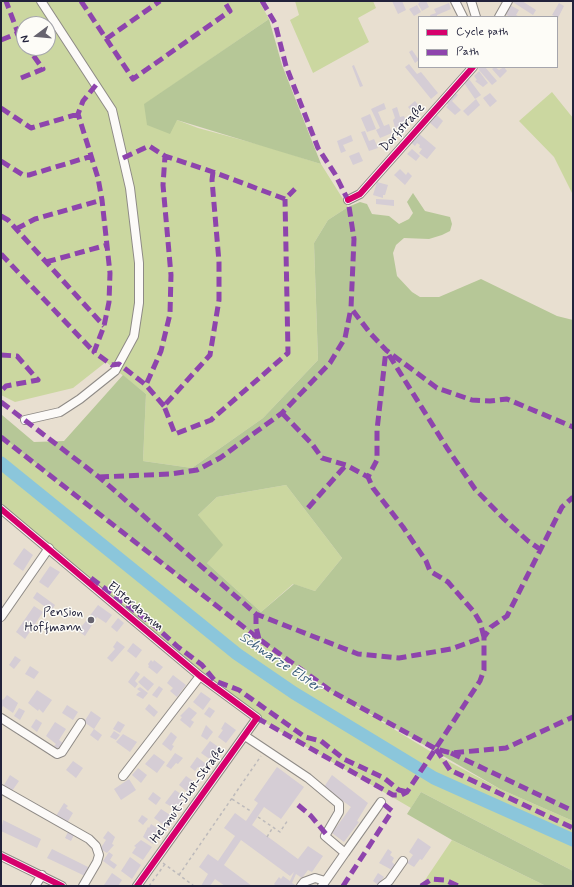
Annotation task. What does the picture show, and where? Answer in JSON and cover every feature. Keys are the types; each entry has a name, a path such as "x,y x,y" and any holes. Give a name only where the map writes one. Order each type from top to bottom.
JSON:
{"street":[{"path":"25,420 60,412 80,399 115,371 134,336 139,303 139,263 130,188 112,110 41,1"},
{"path":"455,1 462,16"},
{"path":"471,1 478,16"},
{"path":"500,16 508,1"},
{"name":"Dorfstraße","path":"348,200 360,194 472,68"},
{"name":"Elsterdamm","path":"1,509 200,676 257,718"},
{"path":"1,617 49,548"},
{"path":"123,776 200,676"},
{"path":"1,718 57,754 62,752 81,723"},
{"name":"Helmut-Just-Straße","path":"137,886 257,718"},
{"path":"245,736 308,778 339,804 339,812 325,836 345,853"},
{"path":"1,789 89,839 96,846 98,855 96,862 83,886"},
{"path":"301,886 304,882 315,878 324,884 381,802"},
{"path":"1,856 62,886"},
{"path":"382,886 389,881 403,861"},
{"path":"35,886 42,876"}],"path":[{"path":"179,875 266,750"},
{"path":"232,799 252,812"},
{"path":"258,817 280,832 288,820"},
{"path":"268,837 273,827"},
{"path":"156,858 194,886"},
{"path":"149,886 165,864"}],"green space":[{"path":"1,1 259,1 269,19 145,104 177,120 198,128 268,147 321,164 348,207 328,220 314,243 318,360 263,418 192,468 143,461 146,394 106,362 73,388 15,402 1,395"},
{"path":"295,1 373,1 376,8 358,18 369,42 313,73 290,20 299,15"},
{"path":"269,19 282,65 321,164 177,120 170,134 147,125 144,104"},
{"path":"552,92 573,118 573,212 572,193 554,157 519,121"},
{"path":"413,193 425,211 450,217 452,224 450,231 442,235 429,239 404,238 396,245 393,253 397,276 412,292 420,297 439,297 481,279 557,316 573,320 573,821 500,789 331,691 259,639 1,436 2,415 34,442 64,441 123,375 146,394 143,461 192,468 263,418 318,360 314,243 328,220 348,207 360,202 367,204 372,214 389,216 399,224 409,219 413,213 407,202","holes":["286,485 342,558 315,591 294,584 261,612 207,563 223,545 198,515 217,497"]},
{"path":"1,436 259,639 331,691 433,753 500,789 573,821 573,871 421,792 411,808 257,718 200,676 1,508"},
{"path":"286,485 342,558 315,591 293,584 261,612 207,563 198,515 217,497"},
{"path":"421,792 573,871 573,886 546,886 452,840 407,814"},
{"path":"452,840 546,886 421,886"}],"building":[{"path":"392,1 402,1 406,10 398,14"},
{"path":"421,1 426,1 429,7 422,11 418,4"},
{"path":"511,1 522,1 536,10 533,15"},
{"path":"449,3 451,9 437,16 430,16 436,13 434,9"},
{"path":"559,3 564,6 558,18 558,16 552,15"},
{"path":"417,5 421,12 414,16 409,9"},
{"path":"510,5 519,10 516,15 518,16 508,16 505,14"},
{"path":"412,50 418,61 415,63 409,52"},
{"path":"409,64 417,74 421,72 438,93 431,99 405,67"},
{"path":"354,65 363,86 360,87 352,66"},
{"path":"486,68 497,81 492,85 478,69"},
{"path":"496,68 499,70 505,68 507,71 500,78 492,69"},
{"path":"479,71 488,83 483,87 475,81 477,80 474,76"},
{"path":"469,79 481,95 475,99 464,83"},
{"path":"453,91 458,95 452,101 461,110 455,115 446,107 448,105 444,101"},
{"path":"490,93 497,101 490,107 483,98"},
{"path":"476,99 480,105 468,116 463,111"},
{"path":"415,101 420,107 413,113 408,107"},
{"path":"384,103 386,109 378,112 384,126 389,124 392,133 380,138 376,130 380,128 371,109"},
{"path":"397,107 400,117 404,116 407,124 395,128 393,120 395,118 392,109"},
{"path":"370,114 376,129 367,132 361,118"},
{"path":"436,114 443,121 437,129 429,122"},
{"path":"365,131 369,141 374,139 378,148 369,151 361,132"},
{"path":"417,132 436,148 427,159 419,153 422,149 419,147 420,145 417,143 415,146 409,141"},
{"path":"351,135 353,141 343,145 346,151 341,153 337,141"},
{"path":"412,149 420,156 416,161 407,154"},
{"path":"359,152 363,161 353,165 349,156"},
{"path":"400,169 406,175 408,172 412,176 405,185 394,175"},
{"path":"377,182 388,185 383,198 373,195"},
{"path":"376,199 394,200 394,206 376,204"},
{"path":"24,548 33,555 23,571 13,564"},
{"path":"50,566 60,572 48,588 39,582"},
{"path":"37,592 55,605 51,611 33,598"},
{"name":"Pension Hoffmann","path":"98,605 112,615 106,623 97,617 85,636 77,630 81,625 82,626"},
{"path":"34,606 43,612 25,639 16,632"},
{"path":"118,618 124,623 117,632 111,627"},
{"path":"117,641 125,647 112,662 107,658 115,649 113,647"},
{"path":"133,643 142,650 136,658 127,651"},
{"path":"15,656 21,660 14,669 9,665"},
{"path":"151,660 153,662 154,660 163,667 157,674 148,667"},
{"path":"30,666 39,672 34,679 25,674"},
{"path":"136,671 140,674 135,681 138,684 135,688 128,682"},
{"path":"173,675 186,685 177,697 170,691 173,688 167,683"},
{"path":"144,676 154,684 148,691 138,682"},
{"path":"159,686 163,689 157,698 152,695"},
{"path":"140,687 148,693 143,699 136,695 141,692 137,689"},
{"path":"37,690 52,700 43,713 28,703"},
{"path":"201,692 211,699 203,710 193,702"},
{"path":"7,695 18,703 13,713 3,706 1,709 1,698 3,700"},
{"path":"149,704 158,712 154,717 145,709"},
{"path":"67,705 78,712 73,720 62,713"},
{"path":"189,707 197,713 191,720 194,722 190,728 180,720 182,717 180,716"},
{"path":"209,707 215,711 210,718 204,714"},
{"path":"19,708 25,711 20,720 14,716"},
{"path":"91,711 101,718 94,729 84,722"},
{"path":"36,719 42,723 37,732 31,727"},
{"path":"118,721 125,725 120,733 113,729"},
{"path":"55,722 66,729 59,740 64,744 60,750 54,746 56,744 46,736"},
{"path":"225,722 236,730 226,743 218,737 223,730 221,729"},
{"path":"206,725 213,732 207,740 201,736"},
{"path":"94,729 102,735 98,741 90,735"},
{"path":"114,731 120,735 116,740 110,737"},
{"path":"171,732 177,737 172,745 174,746 171,751 162,744"},
{"path":"123,734 137,742 130,752 116,742"},
{"path":"210,741 220,748 211,760 201,753"},
{"path":"175,753 183,758 171,769 166,766"},
{"path":"154,754 165,762 157,773 145,764"},
{"path":"197,757 210,767 205,773 198,767 195,771 190,767"},
{"path":"73,761 83,768 76,778 66,770"},
{"path":"277,767 304,787 281,819 264,807 252,825 298,859 308,846 323,856 312,872 308,870 302,878 296,874 292,883 297,886 276,886 274,884 279,877 281,879 283,876 290,881 294,872 290,876 241,840 224,865 252,886 225,886 215,879 210,886 201,886 208,874 199,867 208,854 218,861 235,836 224,828 235,813 246,821 258,803 254,800"},
{"path":"138,768 147,775 141,783 132,775"},
{"path":"10,775 19,781 12,791 4,785"},
{"path":"332,775 368,803 357,821 359,822 344,842 332,833 351,807 324,787"},
{"path":"186,776 199,785 191,795 179,785"},
{"path":"129,779 136,790 121,800 114,789"},
{"path":"175,790 181,794 179,797 185,802 179,811 165,803"},
{"path":"153,792 161,798 156,805 148,799"},
{"path":"64,803 68,806 66,808 73,813 67,823 56,816"},
{"path":"161,809 175,818 168,828 154,818"},
{"path":"142,815 148,819 143,825 138,821"},
{"path":"3,820 41,839 37,848 1,831"},
{"path":"151,824 162,831 153,844 143,837"},
{"path":"108,831 115,837 112,844 114,845 107,853 100,849 106,840 103,838"},
{"path":"68,832 74,835 71,841 65,838"},
{"path":"418,838 431,847 422,860 420,859 414,867 407,863 413,855 409,852"},
{"path":"141,840 152,847 143,860 132,853 136,847 134,846"},
{"path":"52,849 90,868 85,876 47,858"},
{"path":"388,849 392,852 390,855 394,858 392,862 395,865 392,870 379,863"},
{"path":"109,852 113,855 110,860 117,865 114,869 103,861"},
{"path":"130,857 141,865 132,879 121,871"},
{"path":"112,873 122,880 118,886 104,885"},
{"path":"378,873 384,877 378,885 373,881"}],"waterway":[{"name":"Schwarze Elster","path":"1,463 237,654 294,693 434,778 573,840"}],"marked path":[{"path":"1,40 18,33 6,1"},
{"path":"81,1 133,79 230,11 224,1"},
{"path":"106,39 160,1"},
{"path":"262,1 275,23 286,66 318,148 335,174 348,200 354,239 351,308 370,333 386,350 437,388 472,400 490,401 507,399 573,427"},
{"path":"21,78 43,69 34,56"},
{"path":"96,85 83,101 78,114 98,178 102,200 110,273 109,302 104,326 94,352 112,365 119,364 146,385"},
{"path":"1,108 31,128 78,114"},
{"path":"123,158 149,146 165,156 285,199 295,189"},
{"path":"1,161 23,175 29,175 92,156"},
{"path":"164,406 146,385 161,351 170,314 171,275 163,185 165,156"},
{"path":"213,172 212,180 219,262 219,300 210,355 164,406 175,434 211,420 288,353 285,199"},
{"path":"16,229 35,219 102,200"},
{"path":"1,216 8,220 104,326"},
{"path":"46,262 107,245"},
{"path":"1,254 94,352"},
{"path":"99,477 171,474 197,470 220,458 282,413 330,363 345,338 351,308"},
{"path":"1,402 99,477 256,614 358,654 399,658 451,649 484,637 480,622 474,612 448,582 430,571 426,561 403,527 373,488 368,477 377,460 377,430 386,350"},
{"path":"1,355 17,356 38,380 6,386 1,391"},
{"path":"389,355 447,448 475,489 504,519 528,541 541,550"},
{"path":"282,413 312,444 322,458 346,465 368,477"},
{"path":"1,437 259,639 331,691 436,749 451,753 506,748 573,717"},
{"path":"308,508 346,465"},
{"path":"257,718 393,795 401,795 407,792 480,681 484,670 484,637 491,627 507,616 562,507 573,497"},
{"path":"91,578 156,627 178,647 202,665 215,681 239,690 305,737 321,741 344,759 384,778 399,790 407,792"},
{"path":"256,614 256,627 259,639"},
{"path":"436,749 450,770 573,828"},
{"path":"451,753 573,811"},
{"path":"343,886 392,811 381,802"},
{"path":"298,805 311,816 326,834"},
{"path":"421,886 432,879 445,880 458,886"}],"cycle path":[{"path":"348,200 360,194 472,68"},
{"path":"1,509 200,676 257,718 137,886"},
{"path":"1,856 62,886"}],"place":[{"name":"Pension Hoffmann","path":"91,620"}]}
